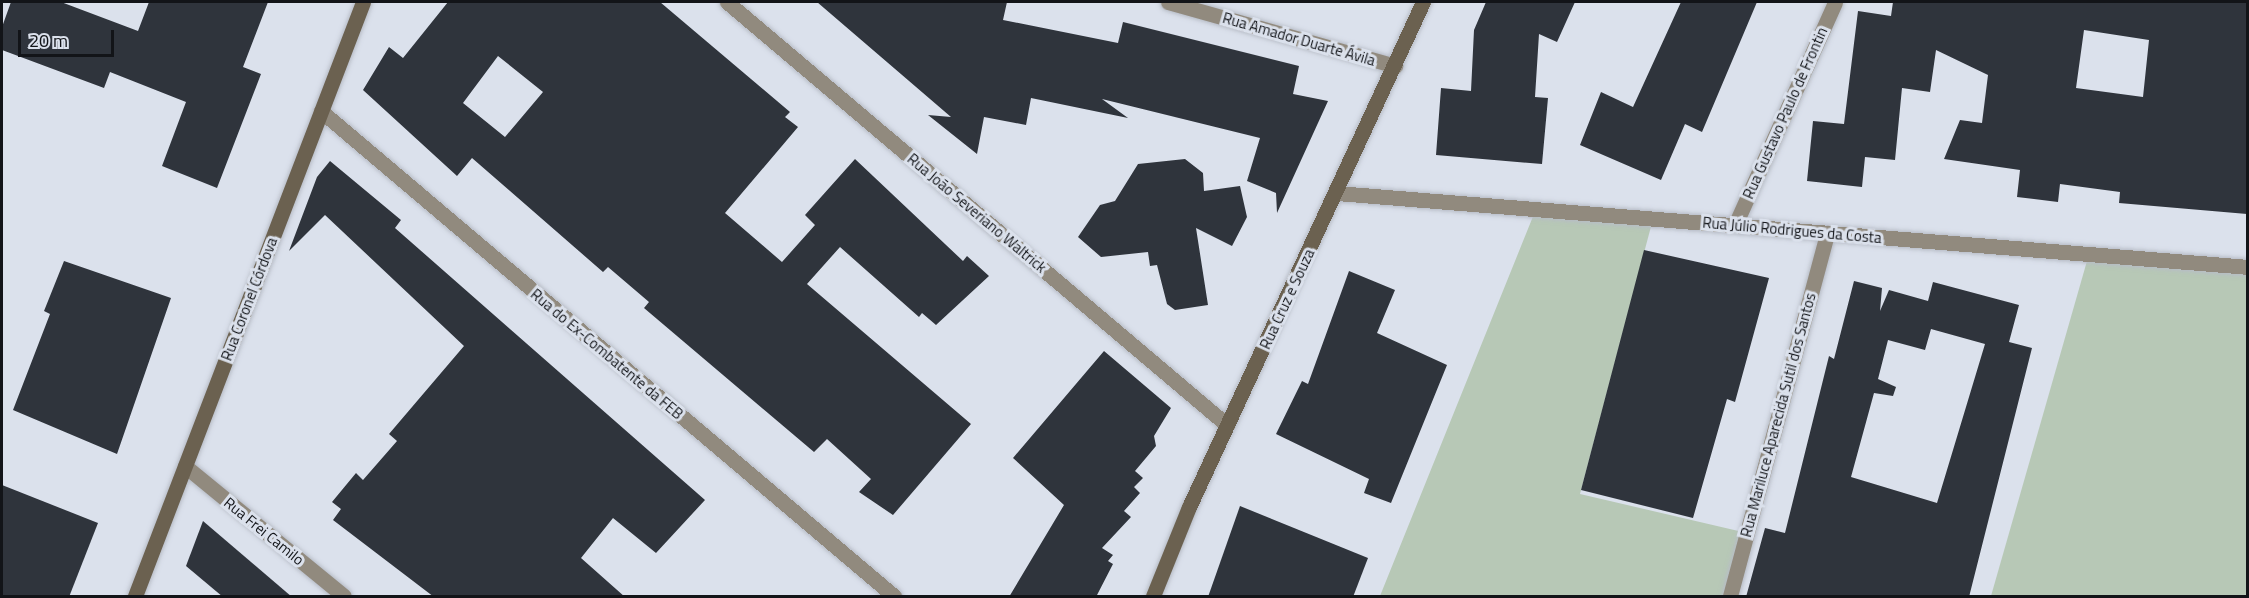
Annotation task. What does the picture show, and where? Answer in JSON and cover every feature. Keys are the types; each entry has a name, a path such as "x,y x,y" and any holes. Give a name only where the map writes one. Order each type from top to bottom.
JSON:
{"street":[{"name":"Rua Coronel Córdova","path":"135,597 363,2"},
{"name":"Rua João Severiano Waltrick","path":"727,2 1227,425"},
{"name":"Rua Amador Duarte Ávila","path":"1168,2 1395,66"},
{"name":"Rua Cruz e Souza","path":"1153,597 1227,425 1337,193 1423,2"},
{"name":"Rua Gustavo Paulo de Frontin","path":"1735,225 1835,2"},
{"name":"Rua do Ex-Combatente da FEB","path":"321,111 894,597"},
{"name":"Rua Júlio Rodrigues da Costa","path":"1337,193 2247,267"},
{"name":"Rua Mariluce Aparecida Sutil dos Santos","path":"1730,597 1827,233"},
{"name":"Rua Frei Camilo","path":"185,466 344,597"}],"green space":[{"path":"1536,209 1653,219 1580,494 1747,533 1730,596 1380,596"},
{"path":"2089,254 2247,267 2247,596 1991,596"}],"building":[{"path":"11,2 61,2 138,31 149,2 268,2 243,67 261,74 217,188 162,166 186,102 110,72 104,88 2,50 2,27"},
{"path":"448,2 660,2 790,112 785,117 798,127 725,213 782,262 815,225 805,215 855,159 963,261 967,256 989,276 936,325 922,313 919,317 840,247 807,284 971,424 893,515 859,492 871,479 827,439 814,452 644,308 649,302 608,267 603,272 472,158 457,176 363,90 389,47 403,58","holes":["498,56 543,92 505,137 463,103"]},
{"path":"817,2 1007,2 1003,20 1118,43 1123,22 1299,66 1293,94 1328,101 1277,213 1276,193 1247,181 1260,138 1102,99 1128,118 1031,98 1026,125 984,117 977,154 928,115 951,117"},
{"path":"1486,2 1575,2 1557,42 1539,34 1535,97 1548,98 1542,164 1436,155 1441,88 1471,91 1474,30"},
{"path":"1681,2 1757,2 1702,132 1685,124 1661,180 1580,145 1601,92 1633,107"},
{"path":"1893,2 2247,2 2247,214 2119,203 2120,192 2060,184 2058,202 2017,197 2020,170 1944,159 1960,120 1982,123 1988,75 1936,50 1930,92 1902,88 1895,160 1865,157 1862,187 1807,181 1813,121 1844,124 1858,11 1891,16","holes":["2084,30 2149,40 2143,97 2076,88"]},
{"path":"1185,159 1203,173 1204,191 1240,186 1247,217 1232,246 1196,228 1208,305 1175,310 1167,304 1157,265 1150,266 1148,252 1101,257 1078,237 1100,205 1115,201 1138,164"},
{"path":"330,161 401,220 395,228 705,500 656,553 613,518 581,558 625,597 434,597 333,520 341,509 332,502 356,473 363,480 397,441 389,434 464,346 325,215 289,251 317,177"},
{"path":"1644,250 1769,278 1735,402 1727,399 1693,518 1581,490"},
{"path":"64,261 171,298 117,454 13,410 50,314 44,311"},
{"path":"1349,271 1395,290 1377,333 1447,365 1391,503 1364,493 1369,479 1276,434 1302,381 1308,384"},
{"path":"1854,281 1882,288 1880,311 1889,290 1928,301 1933,282 2019,305 2009,342 2032,348 1969,597 1746,597 1765,528 1785,533 1829,356 1834,359","holes":["1931,329 1985,344 1937,503 1851,477 1874,393 1893,396 1896,387 1878,379 1888,340 1925,350"]},
{"path":"1104,351 1171,408 1154,436 1156,446 1135,471 1143,478 1134,487 1140,493 1124,511 1131,517 1102,548 1113,555 1108,561 1113,564 1096,597 1009,597 1064,505 1013,458"},
{"path":"2,485 98,523 69,597 2,597"},
{"path":"1240,506 1368,558 1353,597 1208,597"},
{"path":"203,521 292,597 223,597 186,566"}]}
